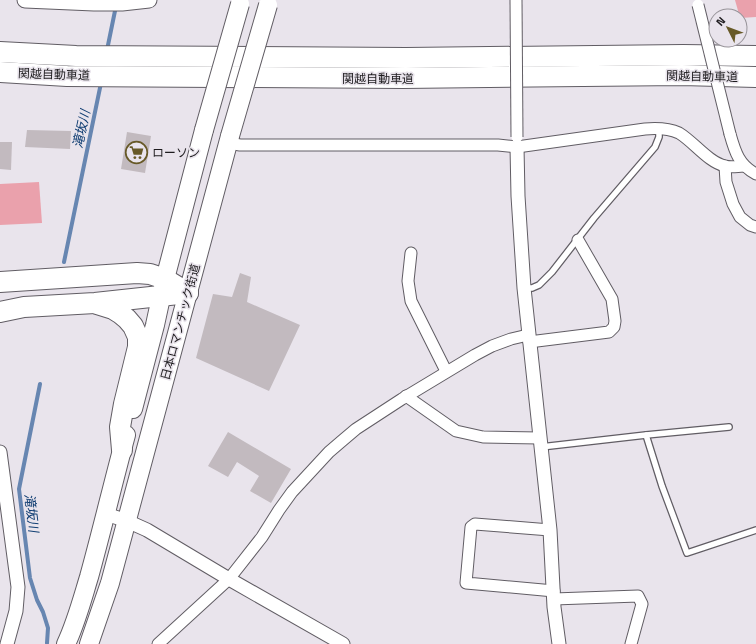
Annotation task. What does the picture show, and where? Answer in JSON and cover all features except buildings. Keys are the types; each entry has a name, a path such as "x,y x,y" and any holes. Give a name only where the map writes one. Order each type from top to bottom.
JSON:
{"highway":[{"name":"日本ロマンチック街道","path":"66,644 86,588 155,325 163,287 204,130 241,2"},
{"name":"日本ロマンチック街道","path":"89,644 110,583 229,139 269,2"},
{"name":"関越自動車道","path":"0,52 76,56 398,58 683,55 756,56"},
{"name":"関越自動車道","path":"0,72 67,76 403,78 674,75 756,77"},
{"path":"0,78 67,76"},
{"path":"0,282 137,273 150,274 163,287"},
{"path":"0,312 24,307 95,303 163,287 188,292"},
{"path":"95,303 113,309 128,319 138,337 138,347 120,427 122,450"}],"main road":[{"path":"25,0 95,2 149,0"}],"street":[{"path":"516,0 518,196 524,288 528,338 550,530 559,644"},
{"path":"697,2 733,146 744,166 749,171 756,174"},
{"path":"229,139 240,145 491,145 645,128 659,128 678,133 688,139 711,159 725,166 744,166"},
{"path":"725,166 726,182 733,204 740,217 750,225 756,227"},
{"path":"158,644 229,579 262,537 292,492 329,452 356,429 446,371 492,346 510,339 609,332 614,327 615,321 612,299 578,240"},
{"path":"410,253 408,280 412,301 446,371"},
{"path":"406,396 456,431 483,437 540,443"},
{"path":"0,452 18,587 16,611 7,644"},
{"path":"106,514 127,520 147,530 343,644"},
{"path":"550,530 474,524 471,527 466,583 554,595 638,596 642,604 632,644"}],"lane":[{"path":"524,288 532,288 539,285 552,272 594,218 654,147 659,136 659,128"},
{"path":"540,443 729,427"},
{"path":"646,435 662,486 688,553 756,530"}],"shaded area":[{"path":"735,0 756,0 756,17 748,18 748,8 737,8"},
{"path":"39,182 42,223 0,225 0,184"}],"waterway":[{"name":"滝坂川","path":"107,50 116,6"},
{"name":"滝坂川","path":"64,262 101,83"},
{"name":"滝坂川","path":"40,384 19,489 30,578 48,628 47,643"}],"place":[{"name":"ローソン","path":"136,152"}]}
